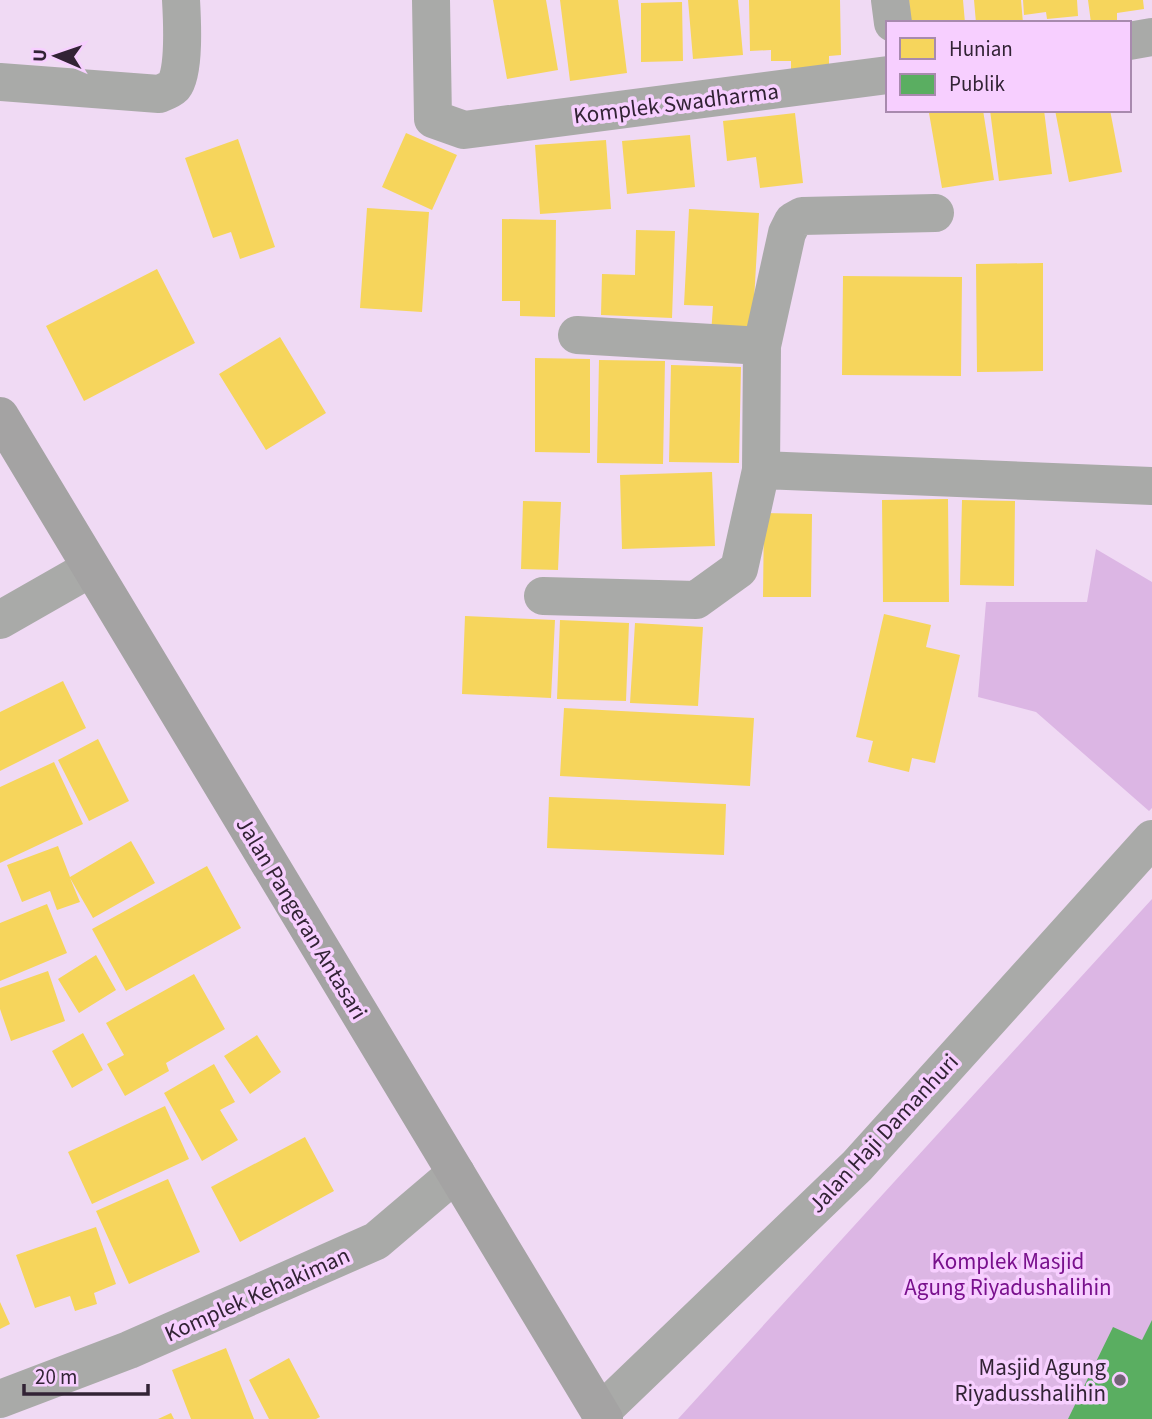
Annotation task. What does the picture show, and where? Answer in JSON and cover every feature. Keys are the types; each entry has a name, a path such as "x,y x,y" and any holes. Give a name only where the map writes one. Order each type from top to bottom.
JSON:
{"main road":[{"name":"Jalan Pangeran Antasari","path":"0,416 602,1416"}],"street":[{"name":"Komplek Swadharma","path":"431,0 433,119 464,130 886,75"},
{"path":"890,0 893,21"},
{"path":"0,82 159,94 174,85 179,77 182,18"},
{"path":"1131,41 1152,37"},
{"path":"543,596 695,600 739,569 761,470 762,346 793,221 803,216 935,213"},
{"path":"577,335 762,346"},
{"path":"761,470 1152,486"},
{"path":"0,620 91,568"},
{"name":"Jalan Haji Damanhuri","path":"602,1416 857,1166 1152,839"},
{"name":"Komplek Kehakiman","path":"0,1399 129,1350 376,1241 456,1173"}],"green space":[{"path":"1096,549 1152,582 1152,808 1149,811 1036,712 978,697 986,602 1087,602"},
{"name":"Komplek Masjid Agung Riyadushalihin","path":"1152,899 1152,1419 678,1419"}],"building: Hunian":[{"path":"493,0 546,0 558,70 507,79"},
{"path":"560,0 618,0 627,73 570,81"},
{"path":"688,0 738,0 743,55 693,59"},
{"path":"749,0 840,0 841,55 829,56 829,80 791,81 791,61 771,61 771,50 750,51"},
{"path":"909,0 963,0 965,21 911,21"},
{"path":"974,0 1021,0 1023,21 976,21"},
{"path":"1023,0 1077,0 1078,16 1047,19 1046,12 1024,15"},
{"path":"1088,0 1143,0 1144,9 1117,13 1117,21 1091,21"},
{"path":"682,2 683,61 641,62 641,3"},
{"path":"983,112 994,180 942,188 929,113"},
{"path":"990,112 1044,112 1052,174 999,181"},
{"path":"1055,112 1110,112 1122,172 1069,182"},
{"path":"795,113 803,183 760,188 756,157 727,161 723,121"},
{"path":"406,133 457,155 432,210 382,187"},
{"path":"690,135 695,187 627,194 622,141"},
{"path":"238,139 275,247 240,259 231,232 213,238 185,158"},
{"path":"606,140 611,209 540,214 535,145"},
{"path":"367,208 429,212 422,312 360,308"},
{"path":"689,209 759,213 752,336 711,334 713,306 684,305"},
{"path":"502,219 556,220 555,317 520,316 520,301 502,301"},
{"path":"636,230 675,231 672,318 601,315 602,274 635,275"},
{"path":"1043,263 1043,371 977,372 976,264"},
{"path":"157,269 195,343 84,401 46,326"},
{"path":"843,276 962,277 961,376 842,375"},
{"path":"280,337 326,413 266,450 219,374"},
{"path":"535,358 590,359 590,453 535,452"},
{"path":"599,360 665,361 663,464 597,463"},
{"path":"671,365 741,367 739,463 669,462"},
{"path":"712,472 715,546 622,549 620,475"},
{"path":"948,499 949,602 883,602 882,500"},
{"path":"962,500 1015,501 1014,586 960,585"},
{"path":"523,501 561,502 558,570 521,569"},
{"path":"764,513 812,514 811,597 763,597"},
{"path":"884,614 931,625 926,647 960,655 935,763 912,758 909,772 868,762 873,741 856,737"},
{"path":"465,616 555,620 551,698 462,694"},
{"path":"560,620 629,623 626,701 557,699"},
{"path":"635,623 703,627 698,706 630,703"},
{"path":"63,681 86,728 0,771 0,712"},
{"path":"564,708 754,718 750,786 560,776"},
{"path":"98,739 129,801 89,821 58,760"},
{"path":"54,762 83,824 0,863 0,787"},
{"path":"549,797 726,804 724,855 547,848"},
{"path":"131,841 155,883 93,918 70,878 80,902 57,910 50,891 22,902 7,865 58,846 70,877"},
{"path":"207,866 241,928 126,991 92,929"},
{"path":"47,904 67,953 0,981 0,923"},
{"path":"96,955 116,990 79,1013 58,979"},
{"path":"48,971 65,1021 11,1041 0,1009 0,988"},
{"path":"194,974 225,1029 166,1063 169,1071 125,1096 107,1064 124,1055 106,1023"},
{"path":"83,1033 103,1070 72,1088 52,1051"},
{"path":"257,1035 281,1072 250,1094 224,1056"},
{"path":"214,1064 235,1102 220,1110 238,1140 202,1161 164,1093"},
{"path":"165,1106 189,1159 92,1204 68,1152"},
{"path":"305,1137 334,1191 240,1242 211,1187"},
{"path":"168,1179 200,1252 129,1284 96,1211"},
{"path":"96,1227 116,1284 94,1293 97,1304 75,1311 70,1296 35,1308 16,1255"},
{"path":"0,1302 10,1324 0,1329"},
{"path":"226,1348 254,1419 191,1419 172,1370"},
{"path":"289,1358 320,1417 316,1419 269,1419 249,1380"},
{"path":"171,1413 174,1419 158,1419"}],"building: Publik":[{"name":"Masjid Agung Riyadusshalihin","path":"1152,1320 1152,1419 1068,1419 1113,1327 1142,1340"}],"place":[{"name":"Masjid Agung Riyadusshalihin","path":"1120,1380"}]}
